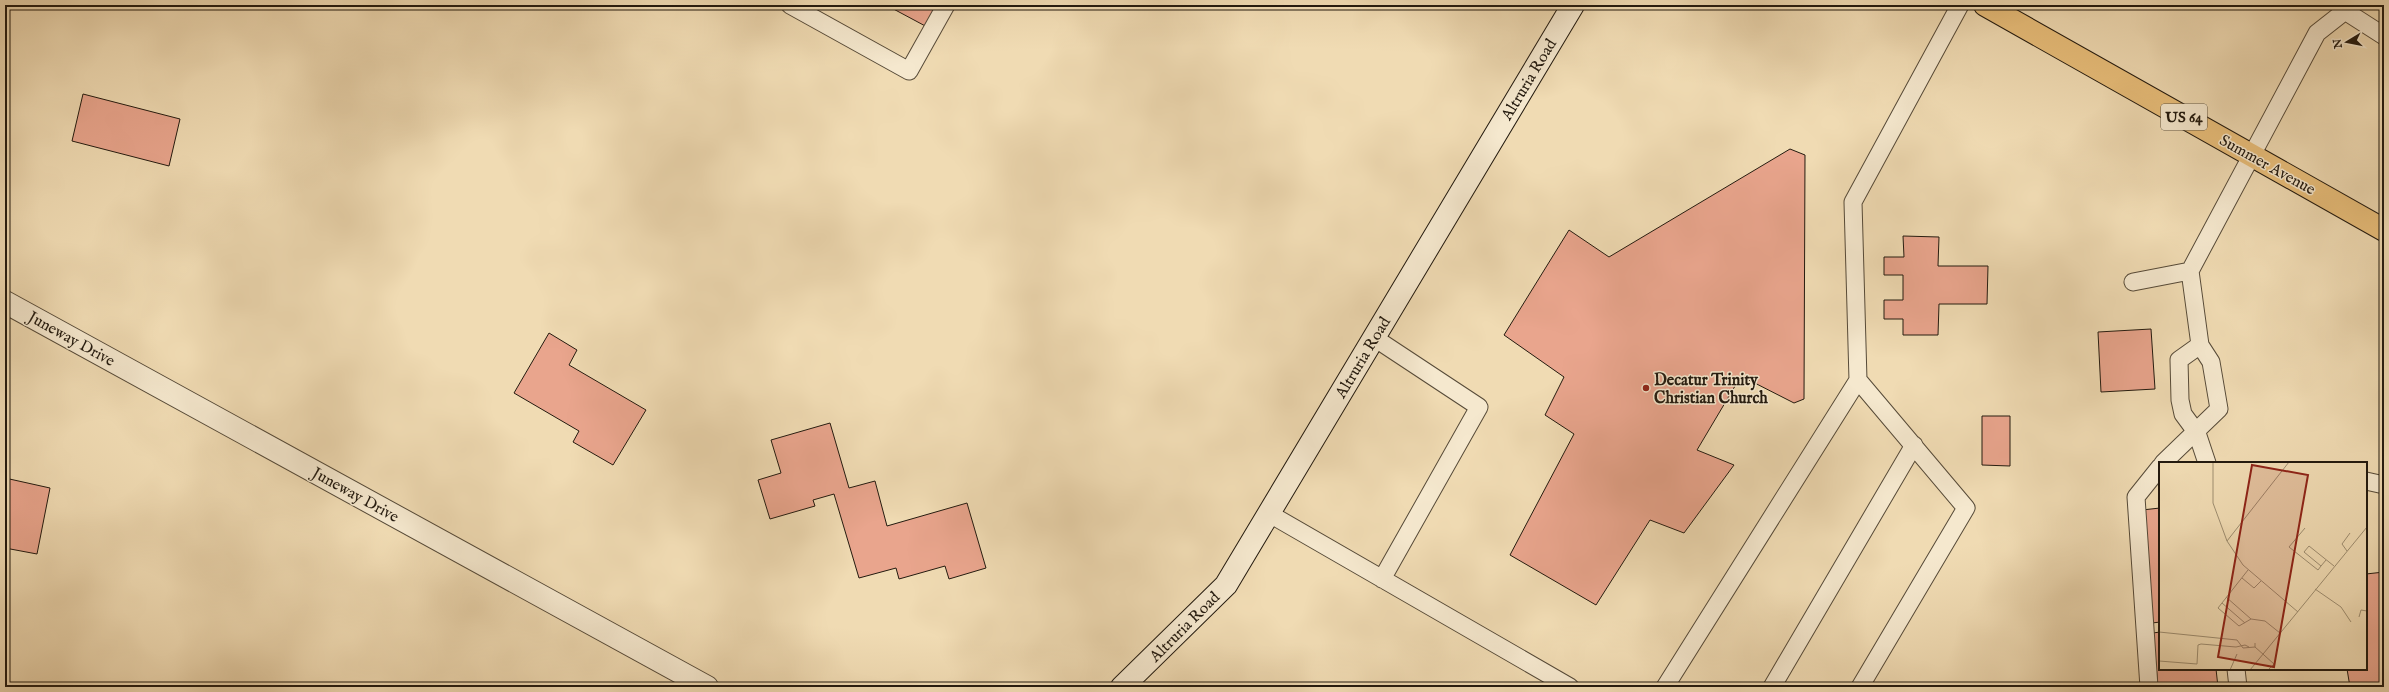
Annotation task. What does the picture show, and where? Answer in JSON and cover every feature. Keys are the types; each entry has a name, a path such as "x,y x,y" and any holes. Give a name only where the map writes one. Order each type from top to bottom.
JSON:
{"main road":[{"name":"Summer Avenue","path":"1985,5 2384,230"}],"street":[{"name":"Altruria Road","path":"1122,687 1226,585 1573,5"},
{"name":"Juneway Drive","path":"5,302 707,687"}],"lane":[{"path":"790,5 909,71 946,5"},
{"path":"1665,687 1858,380 1853,202 1960,5"},
{"path":"2164,462 2196,433 2219,409 2211,362 2200,345 2190,271 2253,156 2317,33 2345,11 2384,36"},
{"path":"2133,282 2190,271"},
{"path":"1374,337 1479,407 1382,579"},
{"path":"2200,345 2179,360 2180,400 2183,414 2196,433 2208,462"},
{"path":"1858,380 1966,508 1860,687"},
{"path":"1772,687 1914,446"},
{"path":"2149,687 2136,497 2159,468"},
{"path":"2367,481 2384,485"},
{"path":"1268,513 1570,687"},
{"path":"2236,670 2238,687"}],"building":[{"path":"886,5 941,5 929,28"},
{"path":"83,94 180,119 169,166 72,141"},
{"name":"Decatur Trinity Christian Church","path":"1790,149 1805,155 1804,399 1794,403 1741,376 1697,450 1734,465 1684,533 1650,520 1596,605 1510,555 1574,434 1545,415 1564,377 1504,335 1569,230 1609,257"},
{"path":"1903,236 1939,237 1938,266 1988,266 1987,304 1939,304 1938,335 1903,335 1903,319 1884,319 1884,300 1903,300 1903,275 1884,275 1884,257 1904,257"},
{"path":"2151,329 2155,389 2101,392 2098,332"},
{"path":"549,333 577,350 569,365 646,410 613,465 573,442 579,431 514,393"},
{"path":"1982,416 2010,416 2010,466 1982,465"},
{"path":"830,423 849,488 875,481 887,526 967,503 986,568 949,579 945,566 899,579 896,568 859,578 834,494 813,500 815,506 770,519 758,480 781,473 771,440"},
{"path":"5,478 50,488 37,554 5,548"},
{"path":"2159,508 2159,622 2152,623 2142,510"},
{"path":"2384,572 2384,687 2350,687 2347,670 2367,670 2367,574"},
{"path":"2159,632 2159,670 2216,670 2218,687 2158,687 2153,633"}],"place":[{"name":"Decatur Trinity Christian Church","path":"1646,388"}]}
